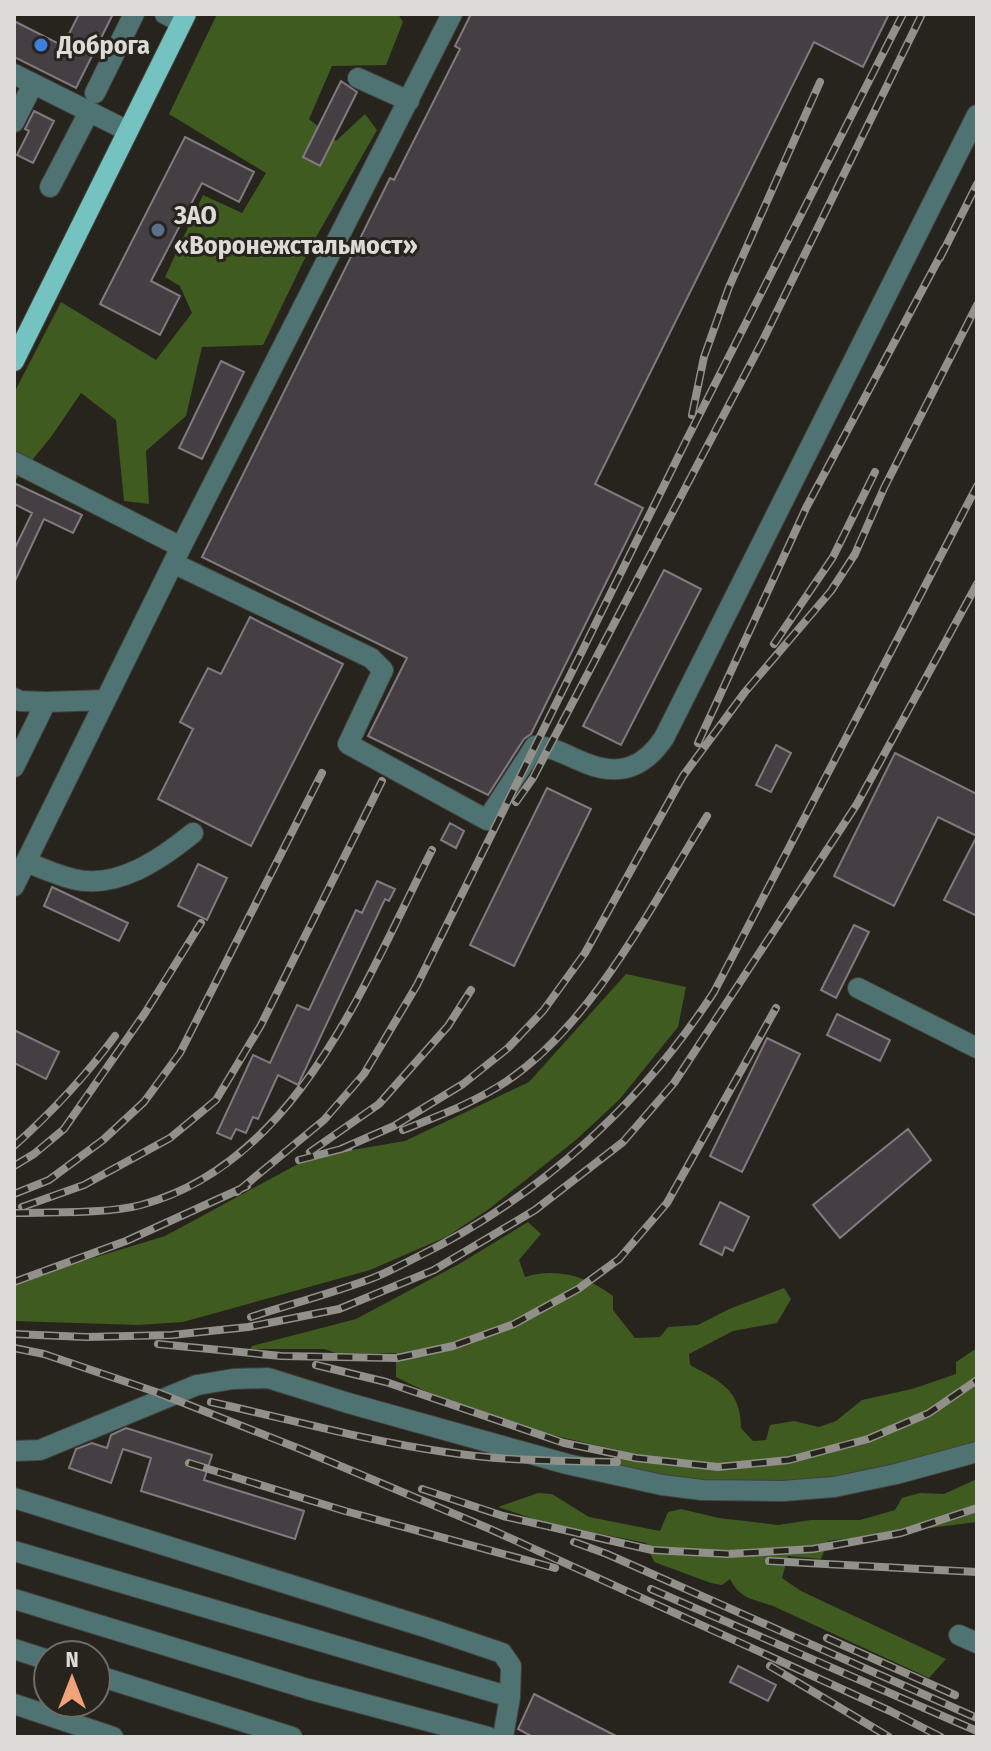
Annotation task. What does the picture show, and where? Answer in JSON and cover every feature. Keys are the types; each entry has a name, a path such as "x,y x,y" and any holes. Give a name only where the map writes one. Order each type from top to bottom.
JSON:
{"main road":[{"path":"14,361 128,131 177,17"}],"lane":[{"path":"50,187 134,14"},
{"path":"193,833 159,860 113,878 76,880 19,870 452,14"},
{"path":"14,74 33,84 92,102 128,131"},
{"path":"358,78 409,101"},
{"path":"14,122 33,84"},
{"path":"14,462 177,555 371,658 383,670 348,744 487,820 535,746 550,747 591,766 636,766 651,757 664,738 977,115"},
{"path":"14,698 46,702 105,700"},
{"path":"14,767 46,702"},
{"path":"858,988 977,1048"},
{"path":"14,1451 40,1450 197,1385 233,1379 268,1378 567,1464 662,1485 702,1490 783,1491 834,1487 977,1452"},
{"path":"14,1498 502,1653 511,1666 510,1697 503,1737"},
{"path":"14,1551 510,1697"},
{"path":"14,1599 308,1689 488,1737"},
{"path":"112,1680 292,1737"},
{"path":"14,1704 113,1737"}],"green space":[{"path":"217,14 398,14 403,22 386,65 332,66 309,119 336,141 365,114 377,130 311,246 263,345 202,347 186,416 146,451 149,504 124,501 116,420 81,393 51,437 14,482 14,393 61,302 156,360 192,313 180,286 165,277 203,195 242,213 266,173 169,114"},
{"path":"626,974 686,987 678,1027 619,1100 577,1139 489,1209 446,1237 370,1270 183,1322 138,1325 14,1321 14,1282 165,1236 311,1157 405,1141 529,1082"},
{"path":"528,1222 541,1234 519,1260 525,1277 559,1273 593,1283 613,1296 613,1310 635,1338 660,1337 668,1327 698,1325 729,1309 784,1288 791,1299 777,1323 733,1331 689,1354 690,1365 719,1382 733,1396 741,1428 753,1441 766,1440 770,1425 794,1421 819,1427 836,1421 862,1400 912,1389 956,1374 956,1362 977,1348 977,1443 847,1478 732,1486 614,1469 619,1450 505,1421 449,1401 396,1377 396,1353 250,1349 356,1319 459,1264"},
{"path":"977,1479 977,1522 828,1541 821,1559 788,1556 782,1578 801,1591 946,1659 929,1678 748,1597 738,1591 730,1579 722,1585 711,1583 654,1562 646,1543 546,1523 498,1507 538,1493 552,1494 589,1517 660,1531 668,1512 681,1509 719,1518 778,1525 811,1520 860,1520 895,1510 902,1498 920,1493 944,1494"}],"building":[{"path":"79,14 113,14 76,88 14,57 14,21 63,46"},
{"path":"471,14 889,14 863,67 814,42 595,484 643,508 531,734 524,739 488,795 368,736 407,658 202,557 390,178 394,180 460,49 455,46"},
{"path":"341,81 357,92 320,166 303,157"},
{"path":"34,111 54,121 33,163 17,155 29,131 25,129"},
{"path":"185,137 254,172 239,202 202,183 151,281 180,296 160,335 100,304"},
{"path":"221,361 244,372 202,459 179,448"},
{"path":"14,483 82,515 73,533 44,519 14,583 14,550 32,513 14,504"},
{"path":"664,570 701,589 621,745 583,726"},
{"path":"250,617 343,664 251,846 158,799 193,729 180,722 208,668 221,674"},
{"path":"776,745 791,753 771,792 756,785"},
{"path":"895,753 977,794 977,836 938,817 894,906 834,876"},
{"path":"547,788 591,809 514,966 470,945"},
{"path":"450,823 464,831 456,848 441,840"},
{"path":"977,836 977,916 944,900"},
{"path":"198,864 227,878 207,920 178,906"},
{"path":"377,881 395,889 389,901 385,899 298,1085 278,1075 258,1119 253,1117 246,1133 236,1129 231,1139 217,1133 253,1055 270,1063 297,1005 309,1010 356,910 362,913"},
{"path":"52,887 128,923 119,941 44,906"},
{"path":"854,925 869,932 836,998 821,990"},
{"path":"837,1014 890,1040 880,1061 827,1035"},
{"path":"14,1030 59,1052 46,1079 14,1063"},
{"path":"767,1038 800,1054 742,1172 710,1156"},
{"path":"908,1129 931,1160 840,1238 813,1205"},
{"path":"720,1202 749,1217 733,1251 725,1247 722,1255 700,1244"},
{"path":"126,1428 212,1455 204,1480 304,1511 295,1539 141,1491 151,1458 123,1449 111,1483 69,1468 76,1449 92,1443 107,1448 111,1435"},
{"path":"738,1666 776,1685 768,1701 730,1682"},
{"path":"534,1694 618,1737 533,1737 518,1729"}],"railway":[{"path":"237,1192 324,1120 364,1074 417,985 687,439 903,14"},
{"path":"516,802 533,778 763,340 922,14"},
{"path":"692,415 704,357 729,287 820,82"},
{"path":"940,258 977,184"},
{"path":"698,743 806,508 944,249"},
{"path":"341,1149 394,1126 463,1084 508,1048 543,1011 585,953 683,776 745,692 831,591 855,554 884,488 977,305"},
{"path":"774,644 833,557 875,472"},
{"path":"251,1317 373,1278 462,1233 545,1177 584,1145 654,1073 714,992 977,486"},
{"path":"14,1334 86,1337 172,1335 248,1327 339,1309 434,1270 535,1210 623,1142 674,1083 857,804 977,584"},
{"path":"14,1194 49,1180 103,1140 144,1102 180,1053 322,773"},
{"path":"22,1207 84,1185 170,1138 216,1100 261,1025 382,781"},
{"path":"403,1130 495,1089 538,1057 594,995 643,923 707,816"},
{"path":"14,1213 95,1211 141,1205 196,1183 243,1150 284,1109 320,1061 352,1009 432,850"},
{"path":"14,1166 64,1129 145,1013 201,923"},
{"path":"310,1152 379,1104 448,1026 471,990"},
{"path":"158,1344 281,1356 397,1358 453,1346 514,1324 578,1289 619,1259 667,1203 776,1008"},
{"path":"14,1146 68,1094 115,1036"},
{"path":"299,1160 349,1147"},
{"path":"14,1282 126,1241 247,1186"},
{"path":"14,1348 44,1354 156,1392 300,1449 490,1529 941,1737"},
{"path":"316,1365 386,1382 564,1443 636,1458 718,1467 789,1460 868,1439 929,1413 977,1380"},
{"path":"211,1402 357,1436 445,1452 509,1459 617,1462"},
{"path":"189,1463 345,1511 555,1568"},
{"path":"422,1489 503,1516 652,1550 728,1554 813,1549 901,1533 977,1508"},
{"path":"574,1542 977,1718"},
{"path":"769,1561 977,1572"},
{"path":"651,1589 977,1731"},
{"path":"827,1638 955,1695"},
{"path":"770,1666 889,1737"}],"place":[{"name":"Доброга","path":"41,45"},
{"name":"ЗАО «Воронежстальмост»","path":"158,230"}]}
